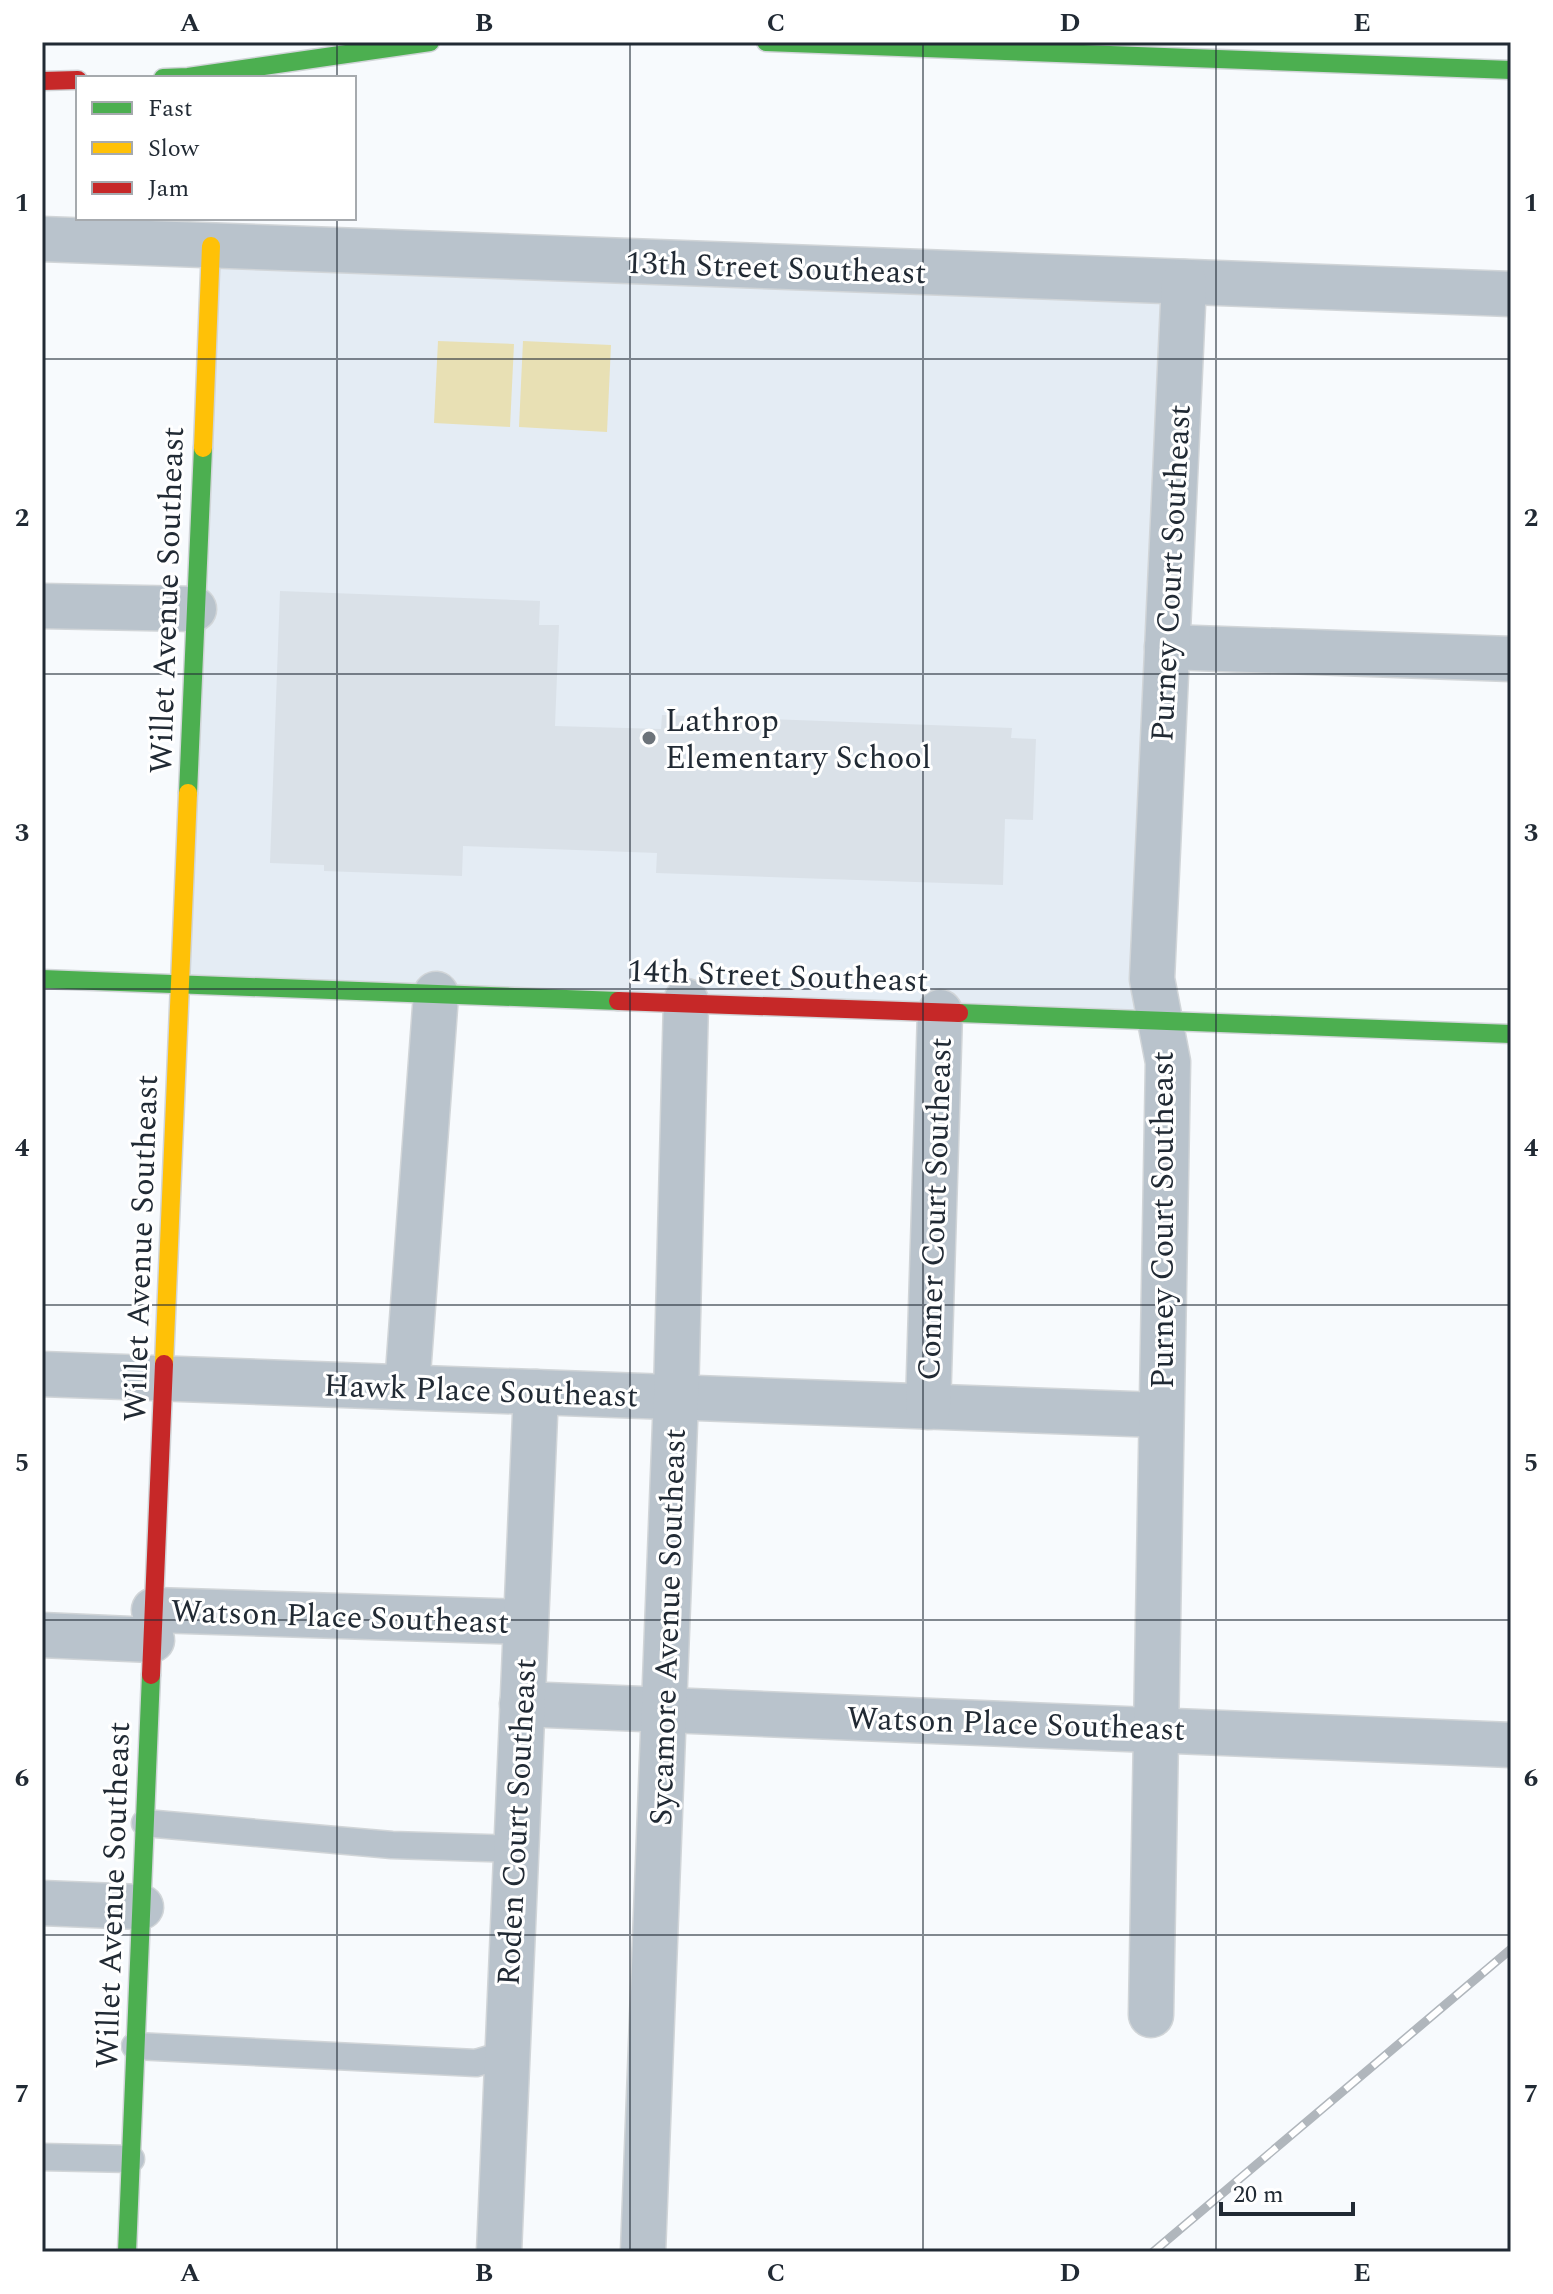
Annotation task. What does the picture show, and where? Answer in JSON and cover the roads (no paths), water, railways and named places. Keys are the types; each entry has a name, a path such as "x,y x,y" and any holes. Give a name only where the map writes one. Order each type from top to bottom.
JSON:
{"main road":[{"path":"195,76 430,42"},
{"path":"766,42 1511,70"},
{"path":"42,81 76,80"},
{"name":"Willet Avenue Southeast","path":"127,2252 211,246"},
{"name":"14th Street Southeast","path":"42,979 1511,1034"}],"street":[{"name":"13th Street Southeast","path":"42,239 1511,294"},
{"name":"Purney Court Southeast","path":"1151,2015 1168,1062 1152,979 1184,282"},
{"path":"42,606 194,609"},
{"path":"1167,647 1511,659"},
{"path":"407,1387 436,994"},
{"name":"Sycamore Avenue Southeast","path":"643,2252 676,1397 686,1001"},
{"name":"Conner Court Southeast","path":"928,1407 940,1012"},
{"name":"Hawk Place Southeast","path":"42,1374 1160,1415"},
{"name":"Roden Court Southeast","path":"499,2252 536,1392"},
{"name":"Watson Place Southeast","path":"42,1635 153,1625 525,1622"},
{"name":"Watson Place Southeast","path":"522,1704 1511,1745"},
{"path":"42,1903 141,1907"}],"lane":[{"path":"145,1823 392,1845 515,1849"},
{"path":"135,2046 476,2063 493,2058 506,2046"},
{"path":"42,2157 131,2159"}],"railway":[{"path":"1153,2252 1511,1949"}],"place":[{"name":"Lathrop Elementary School","path":"649,738"}]}
